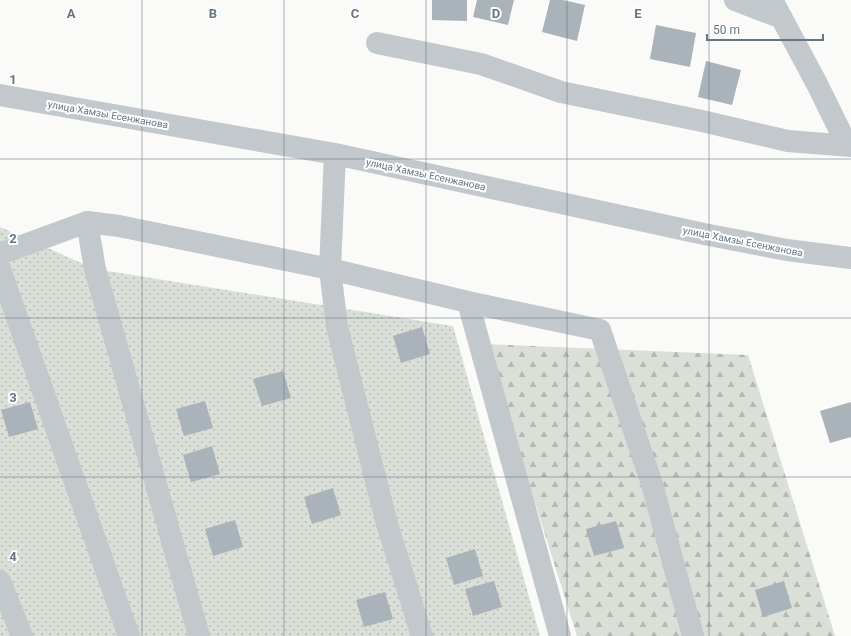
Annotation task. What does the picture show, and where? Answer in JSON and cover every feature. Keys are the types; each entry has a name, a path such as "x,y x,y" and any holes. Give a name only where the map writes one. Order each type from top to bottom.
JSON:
{"street":[{"path":"735,0 777,9 843,137 851,146"},
{"path":"377,43 481,64 561,92 702,121 788,141 851,146"},
{"name":"улица Хамзы Есенжанова","path":"0,95 336,154 704,234 787,250 851,258"},
{"path":"336,154 330,269 337,327 387,524 422,636"},
{"path":"87,222 95,269 199,636"},
{"path":"0,254 87,222 119,226 330,269 468,302 600,330 652,484 693,636"},
{"path":"0,269 129,636"},
{"path":"468,302 560,636"},
{"path":"0,581 22,636"}],"green space":[{"path":"0,227 95,269 453,326 540,636 0,636"},
{"path":"485,344 748,355 835,636 577,636"}],"building":[{"path":"432,0 467,0 467,21 432,20"},
{"path":"477,0 514,0 508,25 473,17"},
{"path":"550,0 563,0 585,5 577,41 542,32"},
{"path":"656,25 696,33 690,67 650,59"},
{"path":"706,61 741,70 732,105 698,97"},
{"path":"422,327 430,354 401,363 393,336"},
{"path":"283,371 291,398 262,406 253,379"},
{"path":"205,401 213,428 184,436 176,409"},
{"path":"30,402 38,429 9,437 1,410"},
{"path":"851,402 851,437 830,443 820,411"},
{"path":"212,446 220,474 191,482 183,455"},
{"path":"333,488 341,515 312,524 304,497"},
{"path":"235,520 243,547 213,556 205,529"},
{"path":"616,521 624,548 594,556 586,529"},
{"path":"475,549 483,576 454,585 446,558"},
{"path":"494,581 502,607 473,616 465,589"},
{"path":"784,581 792,608 763,617 755,590"},
{"path":"385,592 393,619 364,627 356,600"}]}
